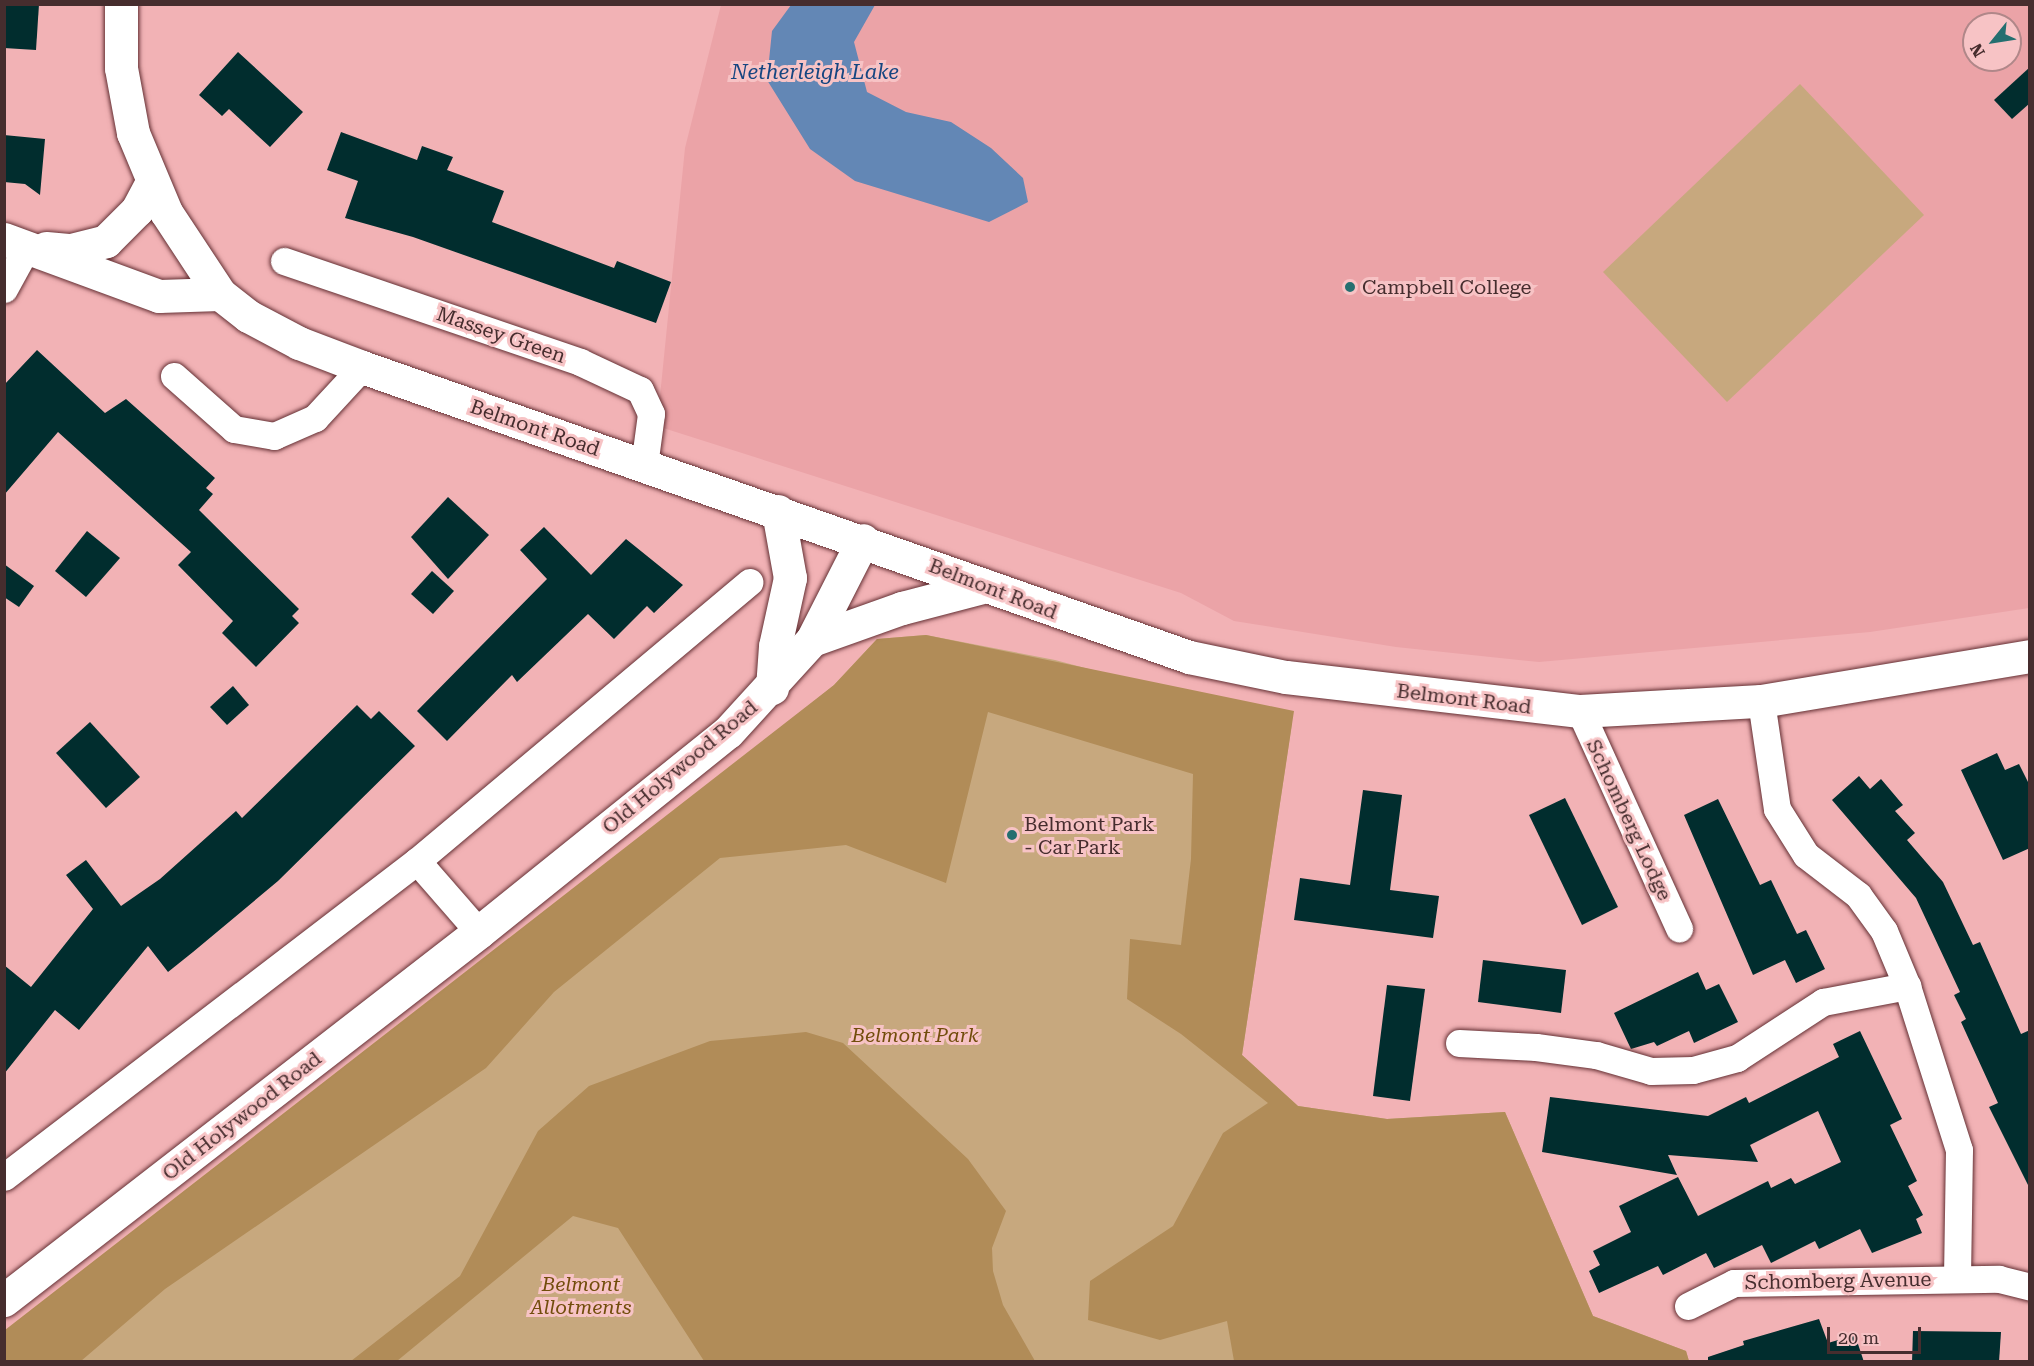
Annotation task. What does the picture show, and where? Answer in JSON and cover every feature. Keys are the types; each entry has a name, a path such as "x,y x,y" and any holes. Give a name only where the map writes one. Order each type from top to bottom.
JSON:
{"main road":[{"name":"Belmont Road","path":"121,4 121,68 133,133 151,184 192,257 220,294 248,316 299,343 362,367 863,540 1090,626 1189,657 1286,677 1580,711 1761,701 2030,656"},
{"path":"16,243 71,250 106,241 137,210 151,184"},
{"path":"16,243 159,296 220,294"},
{"path":"772,688 775,646 790,578 778,511"},
{"name":"Old Holywood Road","path":"4,1300 479,932 728,732 772,688 812,640 863,540"},
{"path":"812,640 902,608 986,586"}],"street":[{"path":"4,289 16,243"},
{"name":"Massey Green","path":"284,261 580,362 640,390 651,414 644,466"},
{"path":"174,376 234,429 274,436 315,418 362,367"},
{"path":"4,1177 417,861 749,582"},
{"name":"Schomberg Avenue","path":"1761,701 1777,809 1806,855 1858,895 1884,931 1907,986 1959,1150 1957,1278"},
{"name":"Schomberg Lodge","path":"1580,711 1679,928"},
{"path":"417,861 479,932"},
{"path":"1459,1043 1536,1047 1596,1055 1652,1071 1693,1071 1737,1058 1823,1002 1907,986"},
{"name":"Schomberg Avenue","path":"1688,1306 1734,1282 1957,1278 1999,1279 2030,1287"}],"shaded area":[{"name":"Campbell College","path":"721,5 2029,5 2029,608 1870,632 1539,662 1396,647 1234,621 1181,593 657,426 685,148"},
{"path":"926,635 1294,711 1242,1055 1298,1106 1387,1119 1505,1112 1593,1316 1686,1351 1689,1361 1234,1361 1227,1321 1160,1340 1088,1320 1090,1281 1173,1226 1223,1133 1268,1103 1181,1034 1127,999 1130,939 1181,945 1191,859 1193,774 988,712 946,883 846,845 720,858 554,992 486,1068 165,1289 81,1361 5,1361 5,1330 834,685 877,639"},
{"path":"806,1032 843,1043 968,1159 1006,1211 992,1248 993,1271 1003,1305 1035,1361 704,1361 618,1228 573,1216 397,1361 351,1361 460,1276 538,1131 589,1086 710,1041"}],"green space":[{"path":"1800,84 1924,215 1727,402 1603,272"},
{"name":"Belmont Park","path":"926,635 1055,660 1292,723 1242,1055 1298,1106 1387,1119 1505,1112 1593,1316 1686,1351 1689,1361 5,1362 834,685 877,639"}],"water":[{"name":"Netherleigh Lake","path":"791,5 875,5 854,42 867,92 906,112 951,122 991,148 1023,178 1028,202 989,222 855,181 810,149 767,80 772,31"}],"building":[{"path":"4,4 39,4 36,50 4,48"},
{"path":"238,52 303,112 270,147 229,109 222,116 199,95"},
{"path":"2030,67 2030,103 2012,119 1994,100"},
{"path":"341,132 417,160 422,146 453,157 447,170 504,191 492,222 614,268 617,261 671,282 656,323 413,237 345,218 358,181 327,170"},
{"path":"4,135 45,139 40,195 25,184 4,182"},
{"path":"37,350 105,413 126,399 215,478 206,488 213,494 199,510 299,609 292,616 299,623 256,667 222,633 233,621 178,565 191,552 58,432 4,495 4,385"},
{"path":"448,497 489,535 448,579 411,537"},
{"path":"544,527 591,575 626,539 683,585 654,613 647,606 614,639 588,614 517,682 512,675 447,741 417,711 547,579 520,550"},
{"path":"87,531 120,558 86,597 55,571"},
{"path":"4,564 34,586 19,607 4,597"},
{"path":"432,571 454,591 433,614 411,594"},
{"path":"233,686 249,705 227,725 210,707"},
{"path":"357,705 371,719 379,711 415,746 278,881 168,972 148,946 79,1030 55,1010 4,1074 4,965 31,987 93,909 66,875 86,860 121,906 160,879 236,811 242,818"},
{"path":"90,722 140,777 106,808 56,753"},
{"path":"1997,753 2005,770 2019,764 2030,786 2030,848 2003,860 1961,770"},
{"path":"1859,776 1870,789 1881,779 1903,805 1895,811 1915,833 1907,840 1943,882 1973,945 1980,942 2021,1034 2030,1030 2030,1189 1989,1107 1998,1103 1961,1022 1966,1019 1954,995 1960,992 1916,898 1832,800"},
{"path":"1363,790 1402,795 1390,890 1439,896 1433,938 1294,920 1300,878 1350,885"},
{"path":"1565,798 1618,907 1582,925 1529,815"},
{"path":"1718,799 1760,885 1771,880 1797,934 1806,930 1825,969 1796,983 1785,960 1753,975 1684,815"},
{"path":"1483,960 1566,970 1561,1013 1478,1002"},
{"path":"1698,972 1706,990 1719,984 1738,1022 1694,1043 1689,1031 1657,1046 1654,1042 1631,1049 1614,1013"},
{"path":"1387,985 1425,989 1410,1101 1373,1096"},
{"path":"1860,1031 1902,1119 1890,1125 1917,1181 1908,1186 1923,1215 1916,1219 1922,1233 1872,1253 1860,1229 1819,1249 1815,1241 1771,1263 1762,1245 1714,1268 1706,1253 1663,1275 1658,1266 1599,1293 1589,1271 1600,1265 1593,1251 1631,1232 1619,1206 1678,1177 1698,1216 1768,1181 1771,1188 1791,1178 1795,1184 1841,1162 1818,1111 1750,1145 1758,1162 1668,1155 1677,1175 1542,1152 1550,1097 1708,1116 1746,1097 1749,1103 1839,1057 1833,1044"},
{"path":"1819,1319 1828,1343 1855,1335 1864,1362 1708,1362 1708,1357 1744,1345 1743,1341"},
{"path":"1913,1331 2001,1332 1999,1362 1912,1362"}],"place":[{"name":"Campbell College","path":"1350,287"},
{"name":"Belmont Park - Car Park","path":"1012,835"}],"park label":[{"name":"Belmont Allotments","path":"581,1296"}]}
